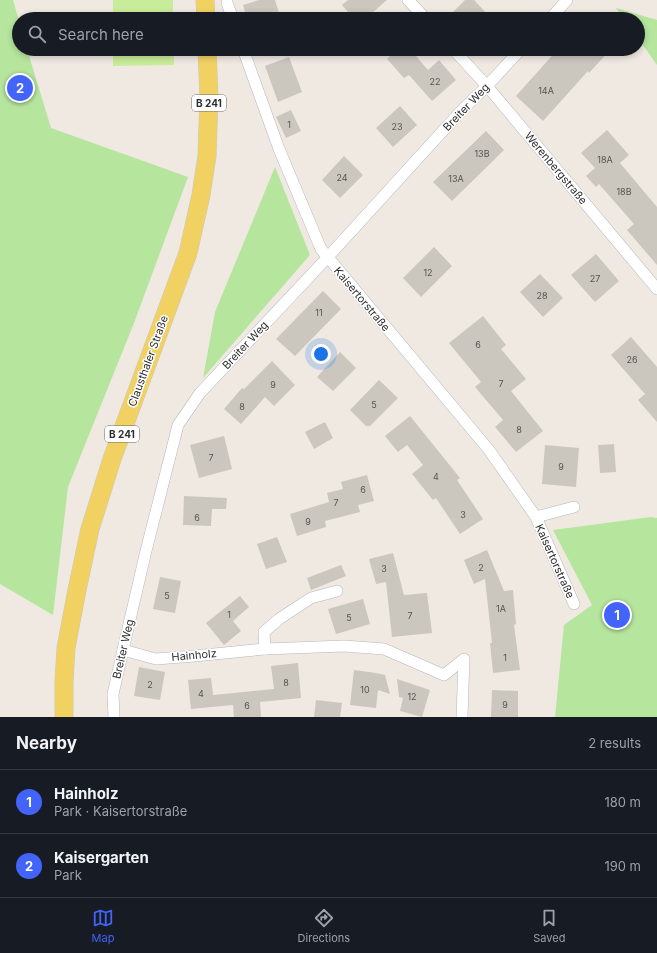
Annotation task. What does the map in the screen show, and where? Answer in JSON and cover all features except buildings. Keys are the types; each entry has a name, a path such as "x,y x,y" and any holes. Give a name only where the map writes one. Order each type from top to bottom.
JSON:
{"main road":[{"path":"205,0 206,12"},
{"name":"Clausthaler Straße","path":"64,717 66,648 90,529 112,459 188,254 201,195 208,142 209,97 207,56"}],"street":[{"path":"408,0 419,12"},
{"path":"557,12 568,0"},
{"path":"227,3 230,12"},
{"name":"Kaisertorstraße","path":"246,56 279,149 321,249 489,450 536,517 574,604"},
{"name":"Werenbergstraße","path":"459,56 487,86 657,289"},
{"name":"Breiter Weg","path":"114,717 113,694 122,650 178,425 200,393 327,258 461,111 515,56"},
{"name":"Kaisertorstraße","path":"536,517 574,507"},
{"path":"266,649 264,632 279,619 311,598 337,592"},
{"name":"Hainholz","path":"122,650 156,658 266,649 344,646 384,649 444,675 464,659 462,717"}],"green space":[{"path":"0,0 13,0 16,12 12,12 12,56 29,56 51,128 188,177 134,323 68,487 53,615 0,584"},
{"path":"113,0 173,0 173,12 113,12"},
{"path":"616,8 630,12 619,12"},
{"path":"645,16 657,20 657,65 645,48"},
{"path":"113,56 174,56 174,65 113,66"},
{"path":"275,167 310,255 203,378 215,312"},
{"path":"651,517 657,518 657,717 555,717 564,625 592,605 553,530"}],"place":[{"name":"Kaisergarten","path":"20,88"},
{"name":"Hainholz","path":"617,615"}]}
